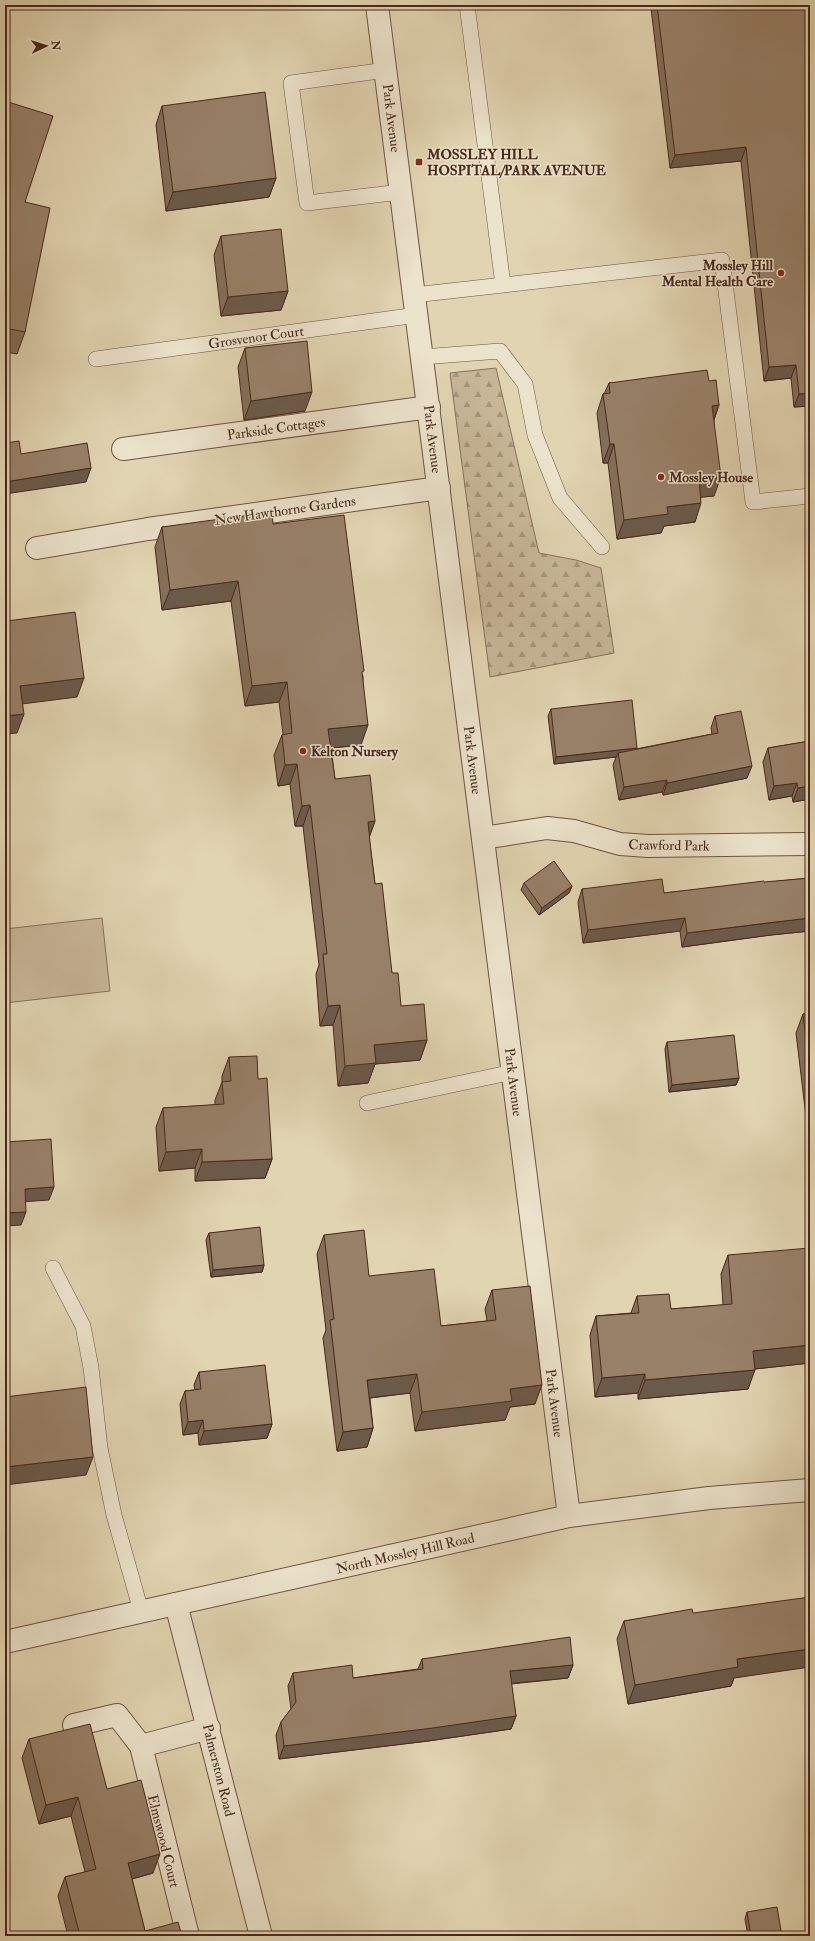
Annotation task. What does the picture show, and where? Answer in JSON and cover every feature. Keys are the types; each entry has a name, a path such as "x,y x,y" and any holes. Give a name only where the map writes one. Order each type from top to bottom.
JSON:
{"street":[{"name":"Park Avenue","path":"377,5 569,1516"},
{"name":"Parkside Cottages","path":"123,448 429,407"},
{"name":"New Hawthorne Gardens","path":"37,548 156,528 439,488"},
{"name":"Crawford Park","path":"483,838 547,828 574,831 620,844 648,846 810,844"},
{"name":"North Mossley Hill Road","path":"5,1642 569,1516 709,1498 810,1490"},
{"name":"Palmerston Road","path":"176,1604 209,1728 261,1936"},
{"name":"Elmswood Court","path":"74,1725 117,1715 140,1746 188,1936"},
{"path":"140,1746 209,1728"}],"lane":[{"path":"467,5 503,285"},
{"path":"386,70 291,83 307,203 401,192"},
{"name":"Grosvenor Court","path":"96,359 416,305 503,285 722,260 753,502 810,496"},
{"path":"422,357 500,351 525,384 535,435 560,498 602,548"},
{"path":"367,1103 513,1072"},
{"path":"53,1268 83,1326 91,1368 100,1448 114,1515 141,1611"}],"green space":[{"path":"496,368 539,553 576,560 601,568 614,653 490,677 450,373"},
{"path":"102,918 110,991 5,1003 5,929"}],"building":[{"name":"Mossley Hill Mental Health Care","path":"657,5 810,5 810,393 799,394 796,365 769,367 746,147 675,155"},
{"path":"265,92 276,178 173,192 162,106"},
{"path":"5,101 53,116 25,202 50,208 25,332 5,328"},
{"path":"281,229 288,291 228,297 221,236"},
{"path":"307,341 312,392 251,401 245,348"},
{"name":"Mossley House","path":"707,370 709,381 716,380 719,405 712,406 721,477 699,480 701,503 667,507 668,514 624,520 614,444 610,444 603,394 610,393 609,383"},
{"path":"19,441 21,454 87,443 91,468 5,482 5,443"},
{"path":"272,512 273,524 344,515 364,671 362,672 368,725 328,729 335,779 370,775 375,821 368,822 371,852 375,884 382,883 392,973 398,973 401,1006 424,1004 427,1040 374,1045 376,1063 345,1066 340,1005 328,1006 323,954 327,954 310,805 302,806 297,764 285,765 282,735 292,733 287,682 252,686 238,581 170,590 162,527"},
{"path":"5,602 7,621 75,612 84,678 20,686 24,714 5,716"},
{"path":"632,700 637,748 556,757 551,709"},
{"path":"741,711 752,766 667,783 667,780 624,787 618,753 718,733 715,716"},
{"path":"810,741 810,786 798,788 797,783 774,786 768,748"},
{"path":"554,861 572,886 542,908 524,883"},
{"path":"810,878 810,918 687,933 685,918 588,930 582,889 662,879 664,893 764,881"},
{"path":"810,1013 810,1072 803,1014"},
{"path":"734,1035 739,1078 672,1085 667,1042"},
{"path":"257,1056 258,1079 267,1078 272,1159 202,1162 202,1149 166,1152 163,1108 224,1104 222,1082 231,1081 229,1057"},
{"path":"51,1139 54,1187 25,1189 26,1212 5,1213 5,1142"},
{"path":"260,1227 264,1265 213,1270 209,1233"},
{"path":"364,1230 369,1276 434,1269 441,1326 496,1320 492,1290 530,1286 542,1385 510,1389 512,1401 422,1412 417,1374 367,1380 373,1428 343,1432 330,1320 334,1319 324,1235"},
{"path":"810,1248 810,1345 753,1351 755,1370 645,1380 645,1374 602,1378 596,1316 639,1313 637,1296 669,1294 671,1309 732,1304 728,1255"},
{"path":"265,1365 272,1424 204,1431 203,1420 188,1422 185,1391 201,1389 199,1372"},
{"path":"86,1387 93,1457 5,1467 5,1397"},
{"path":"810,1597 810,1649 737,1659 738,1667 635,1685 624,1621 692,1609 693,1613"},
{"path":"570,1637 573,1665 510,1671 516,1716 433,1728 284,1746 281,1722 296,1702 293,1673 352,1665 353,1678 423,1669 422,1659"},
{"path":"90,1724 107,1789 141,1780 160,1854 128,1863 145,1931 178,1922 182,1936 80,1936 65,1877 96,1869 78,1797 46,1805 29,1739"},
{"path":"777,1907 782,1936 751,1936 747,1912"}],"place":[{"name":"MOSSLEY HILL HOSPITAL/PARK AVENUE","path":"419,162"},
{"name":"Mossley Hill Mental Health Care","path":"781,273"},
{"name":"Mossley House","path":"661,477"},
{"name":"Kelton Nursery","path":"303,751"}]}
